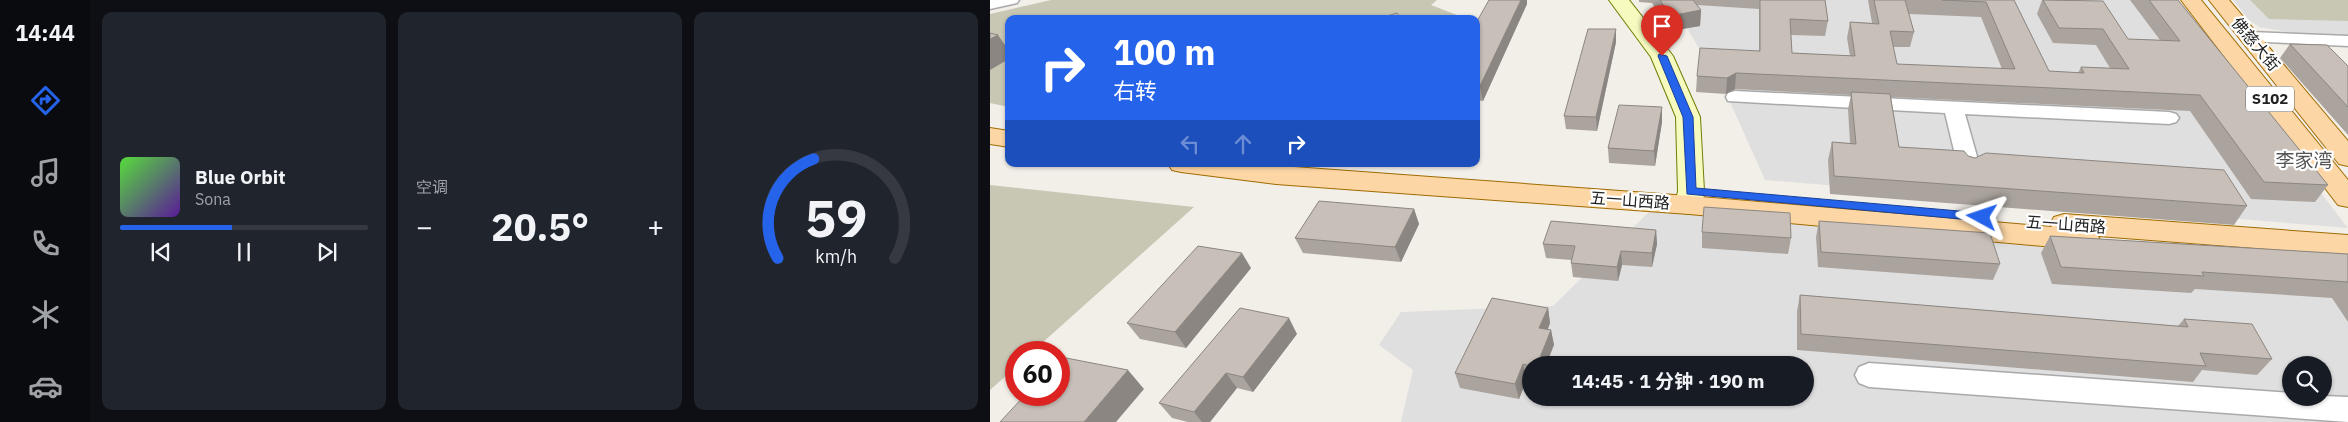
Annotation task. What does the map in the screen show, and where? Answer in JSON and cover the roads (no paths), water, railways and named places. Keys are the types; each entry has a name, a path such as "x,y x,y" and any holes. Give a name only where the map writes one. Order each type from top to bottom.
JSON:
{"main road":[{"name":"佛慈大街","path":"2191,0 2348,198"},
{"name":"佛慈大街","path":"2219,0 2348,158"},
{"path":"990,123 1005,125"},
{"path":"990,136 1005,138"},
{"name":"五一山西路","path":"1207,167 1276,175 1981,213 2348,245"},
{"name":"五一山西路","path":"1339,167 1690,198 1986,232 2348,259"}],"street":[{"path":"990,4 1011,0"},
{"path":"1619,0 1662,56 1688,117 1690,198"},
{"path":"2251,37 2348,41"},
{"path":"1735,97 2169,118"},
{"path":"1954,109 1969,167"},
{"path":"1869,375 2348,410"}],"district":[{"name":"李家湾","path":"2304,160"}]}
